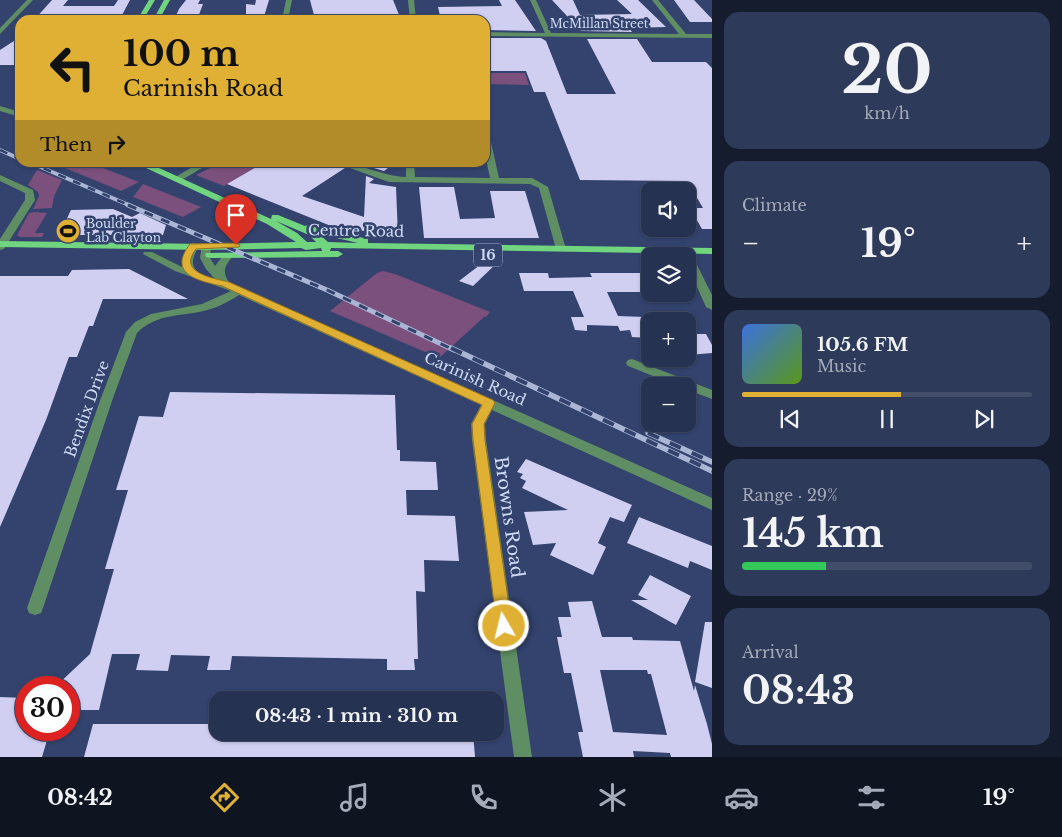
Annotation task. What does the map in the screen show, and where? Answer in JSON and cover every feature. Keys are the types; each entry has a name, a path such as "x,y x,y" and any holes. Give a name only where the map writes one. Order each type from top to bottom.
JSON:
{"main road":[{"path":"143,15 152,0"},
{"path":"159,15 167,0"},
{"path":"149,167 313,233 326,250"},
{"path":"210,193 278,226 308,250"},
{"path":"291,223 395,247"},
{"path":"270,245 281,232 278,226"},
{"name":"Centre Road","path":"204,251 270,245 308,250"},
{"name":"Centre Road","path":"1,247 190,250 229,255 326,250 641,257"},
{"name":"Centre Road","path":"1,247 148,254 190,250"},
{"name":"Centre Road","path":"326,250 395,247 562,249 641,253"},
{"name":"Centre Road","path":"696,254 712,251"},
{"name":"Centre Road","path":"696,256 712,257"}],"street":[{"path":"16,15 30,0"},
{"path":"286,15 289,0"},
{"path":"411,0 412,15"},
{"path":"532,0 549,35"},
{"path":"655,0 684,35"},
{"path":"0,32 15,16"},
{"name":"McMillan Street","path":"490,34 712,36"},
{"path":"0,108 15,114"},
{"path":"490,155 496,181"},
{"path":"177,179 199,167"},
{"path":"352,167 389,179 532,182 543,187 562,249"},
{"path":"410,167 411,180"},
{"path":"0,178 30,192 30,200 1,247"},
{"path":"190,250 186,262 190,272"},
{"name":"Carinish Road","path":"204,251 204,260 222,279 239,290 712,504"},
{"name":"Carinish Road","path":"148,254 205,280 222,279"},
{"path":"222,279 218,268 222,260 229,255"},
{"path":"696,274 712,307"},
{"name":"Bendix Drive","path":"35,608 107,398 132,332 138,325 149,318 215,304 239,290"},
{"path":"632,363 712,395"},
{"name":"Browns Road","path":"489,403 478,424 480,449 523,757"}],"shaded area":[{"path":"490,73 525,73 529,85 490,84"},
{"path":"63,167 100,167 139,182 121,191"},
{"path":"212,167 258,167 224,186 196,175"},
{"path":"37,170 62,180 54,196 52,208 33,209 39,196 38,192 28,185"},
{"path":"143,184 201,207 183,217 133,197"},
{"path":"29,213 47,213 35,233 44,233 42,237 20,237 17,235"},
{"path":"383,271 490,312 486,317 481,316 484,317 439,358 330,311 377,273"}],"building":[{"path":"52,0 68,0 63,6 114,6 118,0 130,0 122,15 38,15"},
{"path":"186,0 200,0 198,4 203,4 199,15 176,15"},
{"path":"256,0 269,0 264,15 246,15 246,4 255,5"},
{"path":"310,0 393,0 399,15 314,15"},
{"path":"499,0 515,0 536,31 490,30 490,15 440,15 438,7 502,6"},
{"path":"552,0 573,0 580,15 632,14 617,0 638,0 666,27 629,28 632,32 581,31"},
{"path":"674,0 694,0 712,19 712,22 690,22"},
{"path":"490,38 541,38 546,41 567,94 616,94 587,39 637,39 652,62 706,62 712,68 712,229 702,229 696,218 696,208 703,208 696,196 696,182 580,180 545,92 534,92 526,71 490,71"},
{"path":"15,40 15,65 0,65 0,50"},
{"path":"256,167 343,167 345,168 302,196 364,217 366,176 374,179 369,183 396,187 398,236 331,226 227,184"},
{"path":"370,167 389,167 384,171"},
{"path":"419,187 454,187 460,219 495,218 490,191 525,191 539,238 424,238"},
{"path":"113,209 132,217 140,213 166,225 163,235 59,235 71,210"},
{"path":"493,255 498,262 473,286 459,281"},
{"path":"129,269 188,299 103,299 93,326 89,326 77,357 69,357 46,420 0,527 0,276 68,276 72,270"},
{"path":"519,273 548,273 549,278 592,277 590,273 641,273 641,292 607,292 618,316 641,317 641,338 632,337 630,330 620,331 618,326 587,325 587,331 575,330 571,317 584,317 573,291 524,291"},
{"path":"696,334 706,334 712,345 712,353 696,354"},
{"path":"170,392 395,395 397,450 400,450 400,461 436,462 438,490 406,490 407,515 455,516 459,561 424,560 425,592 416,591 418,659 414,659 415,670 387,670 387,659 232,656 230,670 207,670 210,656 171,655 168,671 136,670 140,654 112,654 99,710 80,710 80,676 67,676 90,654 114,569 105,569 128,490 116,490 139,416 163,417"},
{"path":"526,459 632,505 624,522 610,517 598,543 606,547 593,575 550,555 556,543 533,545 524,512 568,510 522,488 526,481 520,478 523,474 517,472"},
{"path":"639,517 712,546 712,570 690,561 688,568 627,543"},
{"path":"650,575 691,596 676,625 631,600 648,600 638,595"},
{"path":"592,601 602,637 632,637 633,640 680,641 694,691 695,685 707,724 712,744 712,757 671,757 670,753 633,751 634,757 583,757 578,732 583,732 571,673 564,673 557,637 562,637 558,617 571,617 568,602","holes":["600,670 647,670 648,674 651,674 667,735 613,732"]},
{"path":"705,622 712,622 712,688 695,682"},
{"path":"0,697 15,698 15,741 47,741 42,757 0,757"},
{"path":"93,724 209,724 209,741 474,741 475,757 84,757"}],"railway":[{"path":"0,150 15,157"},
{"path":"41,167 131,206"},
{"path":"128,205 327,290 454,350"},
{"path":"451,348 712,471"},
{"path":"648,433 712,462"}],"place":[{"name":"Boulder Lab Clayton","path":"68,231"}],"route":[{"path":"236,245 194,246 187,254 186,262 190,272 205,280 225,284 489,403 478,424 479,440 504,626"}]}
